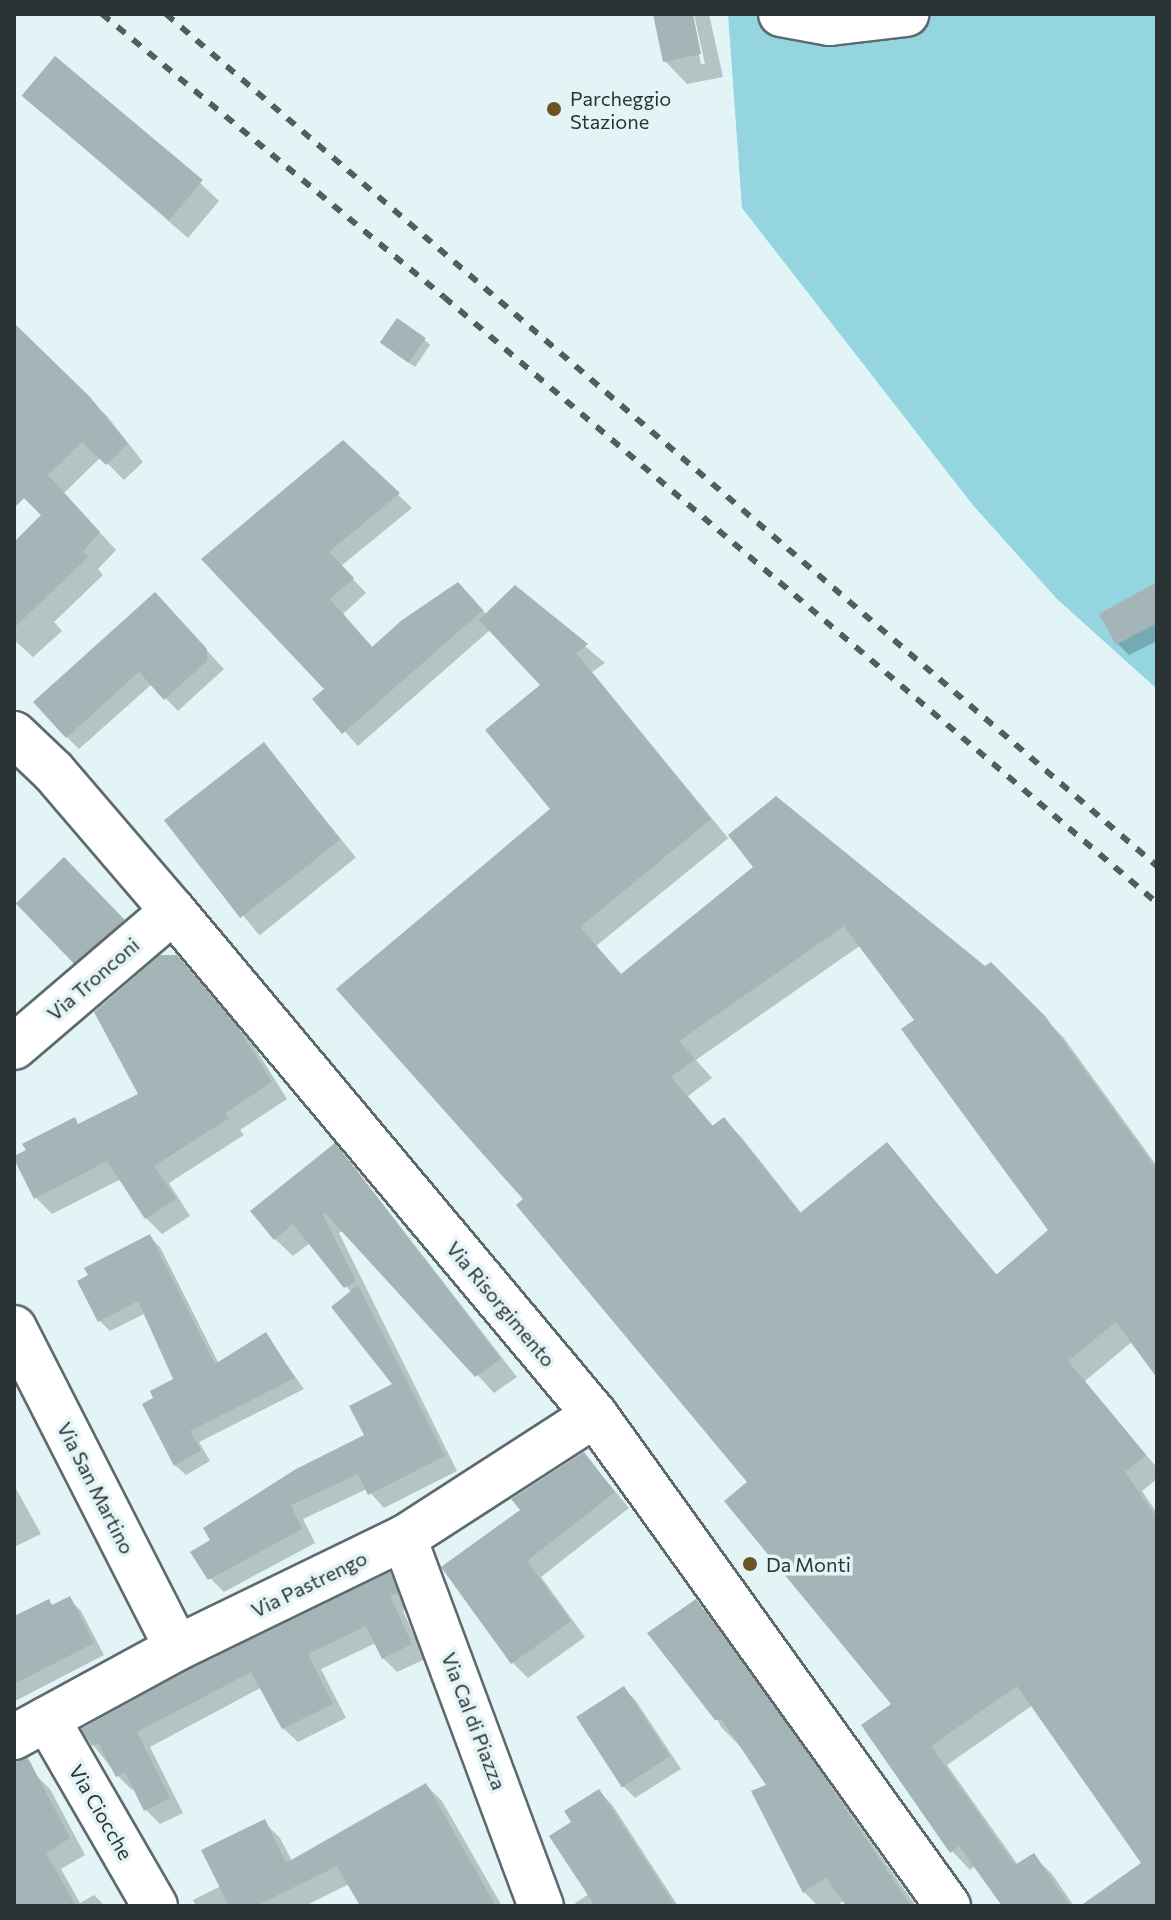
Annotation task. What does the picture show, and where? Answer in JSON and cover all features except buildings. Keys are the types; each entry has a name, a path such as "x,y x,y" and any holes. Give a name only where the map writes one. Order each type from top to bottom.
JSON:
{"street":[{"path":"781,14 830,23 906,14"},
{"name":"Via Risorgimento","path":"14,734 53,771 173,911 595,1415 948,1906"},
{"name":"Via Tronconi","path":"14,1047 173,911"},
{"name":"Via San Martino","path":"14,1328 177,1648"},
{"name":"Via Pastrengo","path":"31,1728 177,1648 404,1538 595,1415"},
{"name":"Via Cal di Piazza","path":"404,1538 541,1906"},
{"name":"Via Ciocche","path":"31,1728 155,1906"}],"shaded area":[{"path":"728,14 1157,14 1157,689 1057,599 972,504 742,208"}],"railway":[{"path":"102,14 444,297 1157,903"},
{"path":"166,14 1157,866"}],"place":[{"name":"Parcheggio Stazione","path":"554,109"},
{"name":"Da Monti","path":"750,1564"}]}
